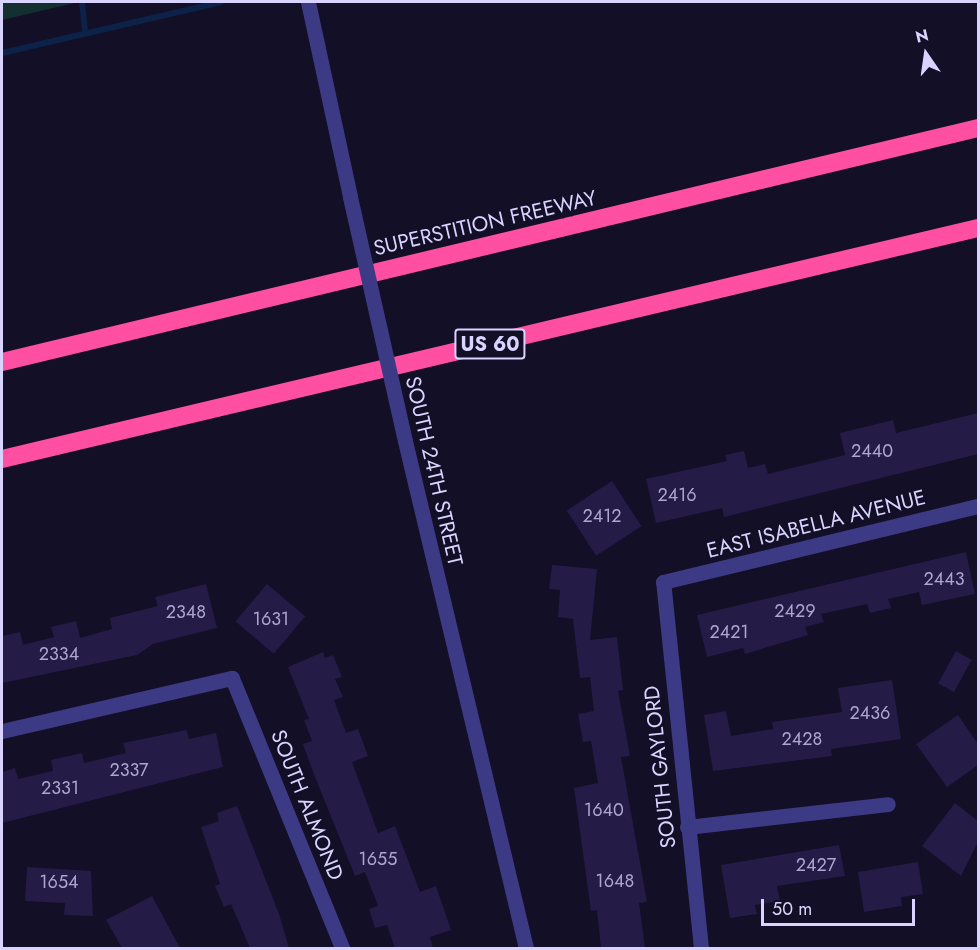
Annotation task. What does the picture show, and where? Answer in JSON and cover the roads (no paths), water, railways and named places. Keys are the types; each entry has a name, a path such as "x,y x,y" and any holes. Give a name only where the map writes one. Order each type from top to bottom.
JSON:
{"highway":[{"name":"SUPERSTITION FREEWAY","path":"2,362 978,128"},
{"name":"US 60","path":"2,459 978,228"}],"street":[{"name":"SOUTH 24TH STREET","path":"308,2 405,441 526,948"},
{"name":"EAST ISABELLA AVENUE","path":"663,582 978,506"},
{"name":"SOUTH GAYLORD","path":"663,582 700,948"},
{"name":"SOUTH ALMOND","path":"2,731 232,678 342,948"},
{"path":"687,827 888,804"}],"waterway":[{"path":"82,2 85,33"},
{"path":"2,53 221,2"}]}
